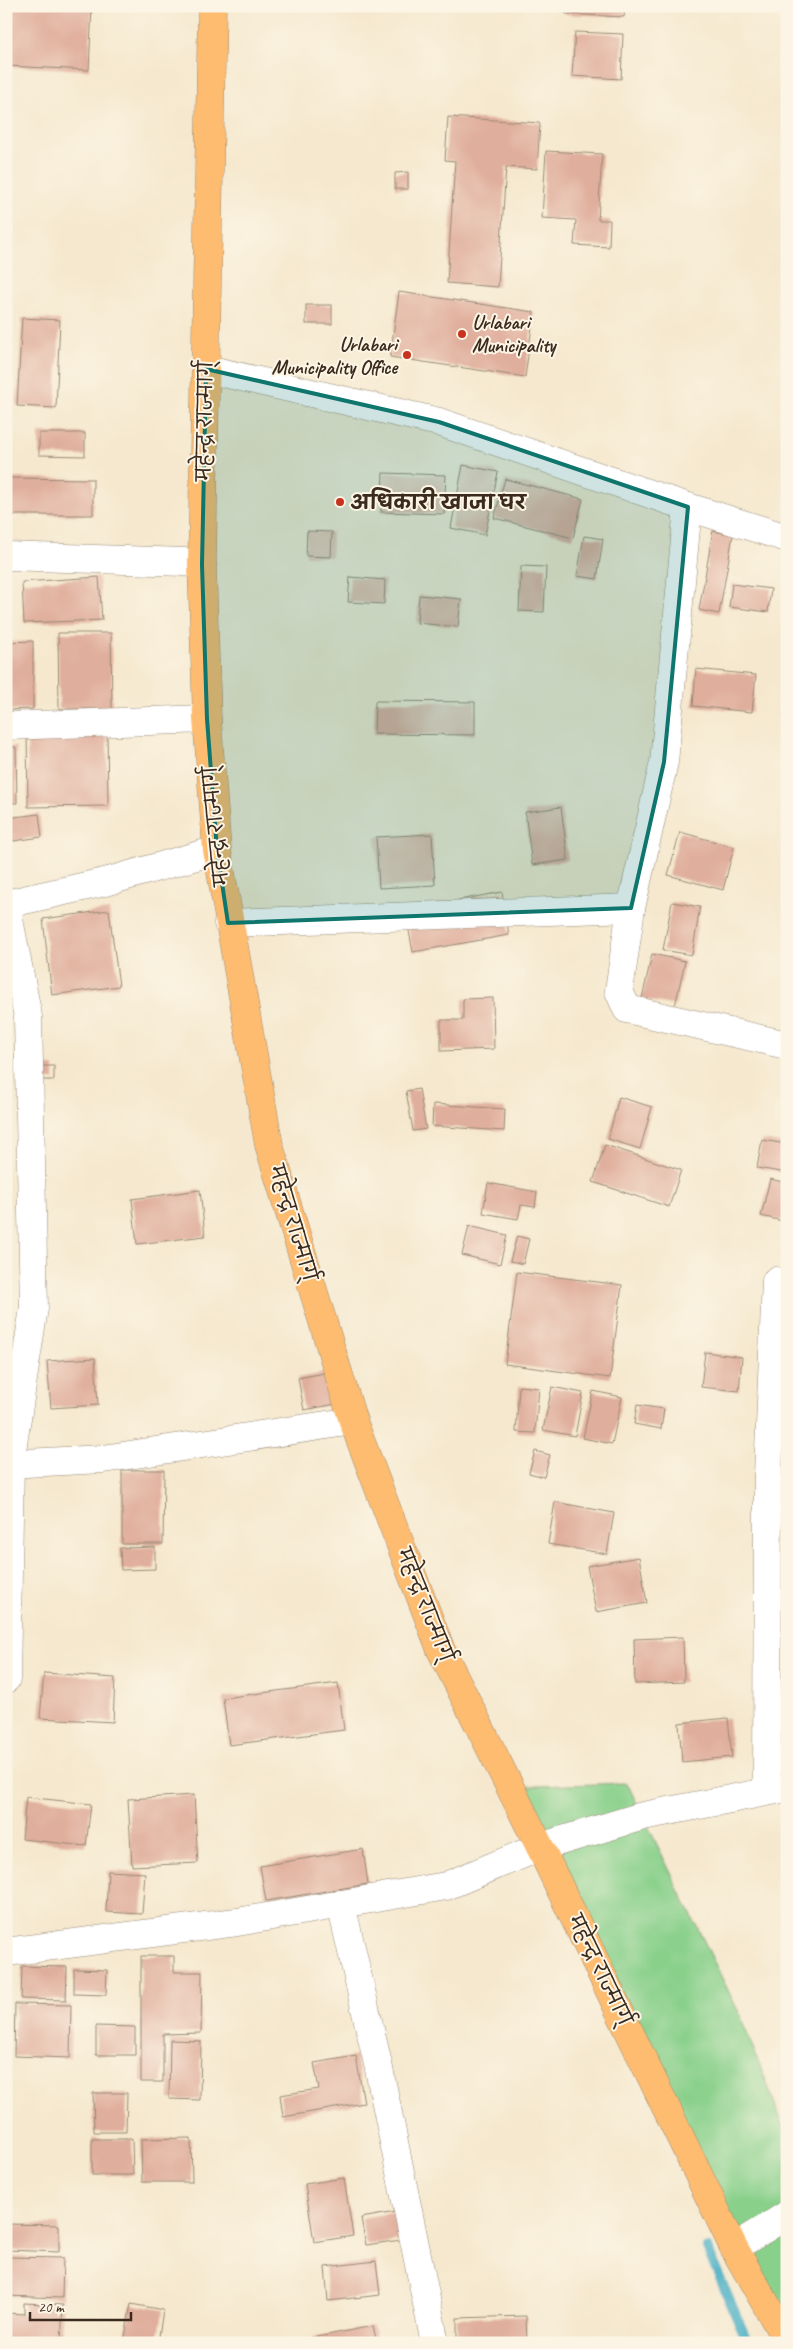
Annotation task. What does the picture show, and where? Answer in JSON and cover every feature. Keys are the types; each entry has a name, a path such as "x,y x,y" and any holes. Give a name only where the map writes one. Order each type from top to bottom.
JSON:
{"highway":[{"name":"महेन्द्र राज्मार्ग्","path":"212,6 202,565 207,718 217,850 228,923 269,1144 353,1421 441,1650 540,1847 734,2248 787,2341"}],"street":[{"path":"206,369 439,422 688,507 787,538"},
{"path":"688,507 664,762 631,908 619,991 627,1009 787,1045"},
{"path":"6,556 185,562 202,565"},
{"path":"6,726 207,718"},
{"path":"6,1679 8,1463 34,1308 28,1016 6,904 109,881 217,850"},
{"path":"228,923 631,908"},
{"path":"6,1952 237,1922 446,1886 540,1847 642,1816 777,1789 768,1475 776,1281"},
{"path":"8,1463 103,1459 353,1421"},
{"path":"341,1904 378,2064 435,2343"},
{"path":"734,2248 787,2215"}],"highlighted area":[{"path":"206,369 439,422 688,507 664,762 631,908 228,923 217,850 207,719 202,565"}],"green space":[{"path":"627,1783 740,2015 787,2135 787,2341 510,1787"}],"building":[{"path":"6,6 92,6 89,70 6,66"},
{"path":"566,6 625,6 624,17 566,14"},
{"path":"575,32 623,34 621,79 572,76"},
{"path":"448,117 540,123 537,169 506,167 498,287 447,283 455,161 445,160"},
{"path":"546,151 602,154 598,220 610,220 609,247 574,245 576,220 542,218"},
{"path":"408,172 408,189 395,189 395,173"},
{"name":"Urlabari Municipality","path":"399,292 534,312 525,377 390,357"},
{"path":"306,305 332,305 332,324 306,324"},
{"path":"22,318 60,320 56,408 17,406"},
{"path":"39,433 85,433 85,456 39,455"},
{"path":"463,465 498,472 485,535 451,528"},
{"path":"383,473 446,475 444,514 381,512"},
{"path":"6,478 93,479 93,515 6,515"},
{"path":"505,479 583,499 573,538 494,518"},
{"path":"307,531 332,532 331,557 306,556"},
{"path":"713,531 733,535 719,614 699,610"},
{"path":"584,536 603,539 597,579 577,576"},
{"path":"521,566 546,567 544,612 519,611"},
{"path":"99,577 102,620 24,623 22,582"},
{"path":"350,577 385,580 384,604 348,602"},
{"path":"732,584 771,589 768,612 729,607"},
{"path":"419,595 461,599 458,627 417,623"},
{"path":"58,633 111,633 112,709 59,709"},
{"path":"33,641 33,709 6,710 6,642"},
{"path":"696,669 756,675 752,712 693,706"},
{"path":"375,701 475,702 475,735 374,734"},
{"path":"785,703 787,703 787,728 783,727"},
{"path":"107,730 108,806 28,807 27,731"},
{"path":"6,747 16,747 17,803 6,803"},
{"path":"561,807 568,860 532,865 525,812"},
{"path":"39,814 42,837 6,842 6,818"},
{"path":"680,832 734,847 723,890 668,875"},
{"path":"432,834 435,885 379,888 376,837"},
{"path":"502,892 509,935 413,952 405,910"},
{"path":"672,902 700,907 692,955 663,950"},
{"path":"109,910 119,986 52,995 43,919"},
{"path":"652,954 685,961 675,1006 642,999"},
{"path":"493,998 494,1049 441,1051 441,1020 463,1020 463,999"},
{"path":"42,1066 54,1066 54,1080 41,1080"},
{"path":"419,1089 426,1129 413,1131 406,1091"},
{"path":"619,1097 652,1107 640,1149 608,1139"},
{"path":"433,1104 505,1109 504,1131 432,1126"},
{"path":"762,1140 787,1144 787,1173 757,1168"},
{"path":"605,1145 681,1170 669,1207 593,1182"},
{"path":"770,1179 787,1183 787,1222 761,1216"},
{"path":"488,1183 537,1192 535,1207 521,1205 518,1219 483,1213"},
{"path":"200,1190 205,1236 137,1244 132,1199"},
{"path":"469,1226 507,1235 500,1264 462,1255"},
{"path":"517,1236 529,1239 523,1264 510,1261"},
{"path":"517,1272 622,1285 610,1378 505,1364"},
{"path":"10,1320 10,1339 6,1339 6,1321"},
{"path":"705,1352 742,1357 739,1391 701,1387"},
{"path":"95,1358 98,1405 51,1408 47,1361"},
{"path":"330,1372 336,1404 304,1410 298,1378"},
{"path":"519,1386 539,1388 535,1433 516,1432"},
{"path":"552,1387 583,1393 575,1436 543,1430"},
{"path":"593,1391 622,1397 612,1444 583,1438"},
{"path":"637,1405 664,1409 661,1429 634,1424"},
{"path":"784,1414 787,1414 787,1458 785,1458"},
{"path":"535,1451 550,1455 544,1477 529,1473"},
{"path":"122,1470 164,1470 163,1544 122,1544"},
{"path":"555,1502 614,1513 607,1554 548,1544"},
{"path":"155,1547 155,1569 121,1570 120,1548"},
{"path":"639,1557 647,1603 596,1612 587,1566"},
{"path":"785,1590 787,1590 787,1633 784,1633"},
{"path":"683,1637 684,1682 635,1684 634,1639"},
{"path":"44,1673 115,1678 113,1722 40,1718"},
{"path":"338,1683 344,1730 229,1745 223,1698"},
{"path":"728,1718 732,1757 682,1762 679,1723"},
{"path":"194,1795 198,1863 132,1866 128,1799"},
{"path":"26,1797 91,1804 86,1846 22,1839"},
{"path":"363,1849 368,1884 266,1901 260,1866"},
{"path":"108,1871 145,1873 142,1914 106,1912"},
{"path":"141,1956 174,1956 174,1972 202,1972 201,2033 163,2034 163,2082 141,2082"},
{"path":"22,1966 67,1967 66,2000 21,1999"},
{"path":"74,1969 107,1970 106,1995 74,1994"},
{"path":"15,2004 71,2005 70,2058 14,2056"},
{"path":"96,2026 135,2027 135,2055 96,2055"},
{"path":"170,2040 201,2041 200,2100 169,2099"},
{"path":"356,2056 364,2103 283,2117 280,2095 319,2089 314,2063"},
{"path":"93,2093 127,2093 126,2132 94,2132"},
{"path":"191,2138 192,2182 142,2182 141,2139"},
{"path":"92,2139 132,2139 133,2175 92,2175"},
{"path":"344,2178 353,2236 314,2242 305,2184"},
{"path":"396,2212 401,2240 366,2245 361,2218"},
{"path":"6,2224 59,2225 59,2252 6,2250"},
{"path":"6,2257 63,2258 62,2298 6,2296"},
{"path":"376,2261 380,2295 328,2301 325,2267"},
{"path":"24,2303 63,2305 61,2343 6,2343 6,2313 24,2314"},
{"path":"131,2304 163,2310 158,2343 124,2342"},
{"path":"526,2316 527,2343 457,2343 457,2318"},
{"path":"373,2326 377,2343 312,2343 312,2338"}],"waterway":[{"path":"707,2248 748,2343"}],"place":[{"name":"Urlabari Municipality","path":"462,334"},
{"name":"Urlabari Municipality Office","path":"407,355"},
{"name":"अधिकारी खाजा घर","path":"340,502"}]}
